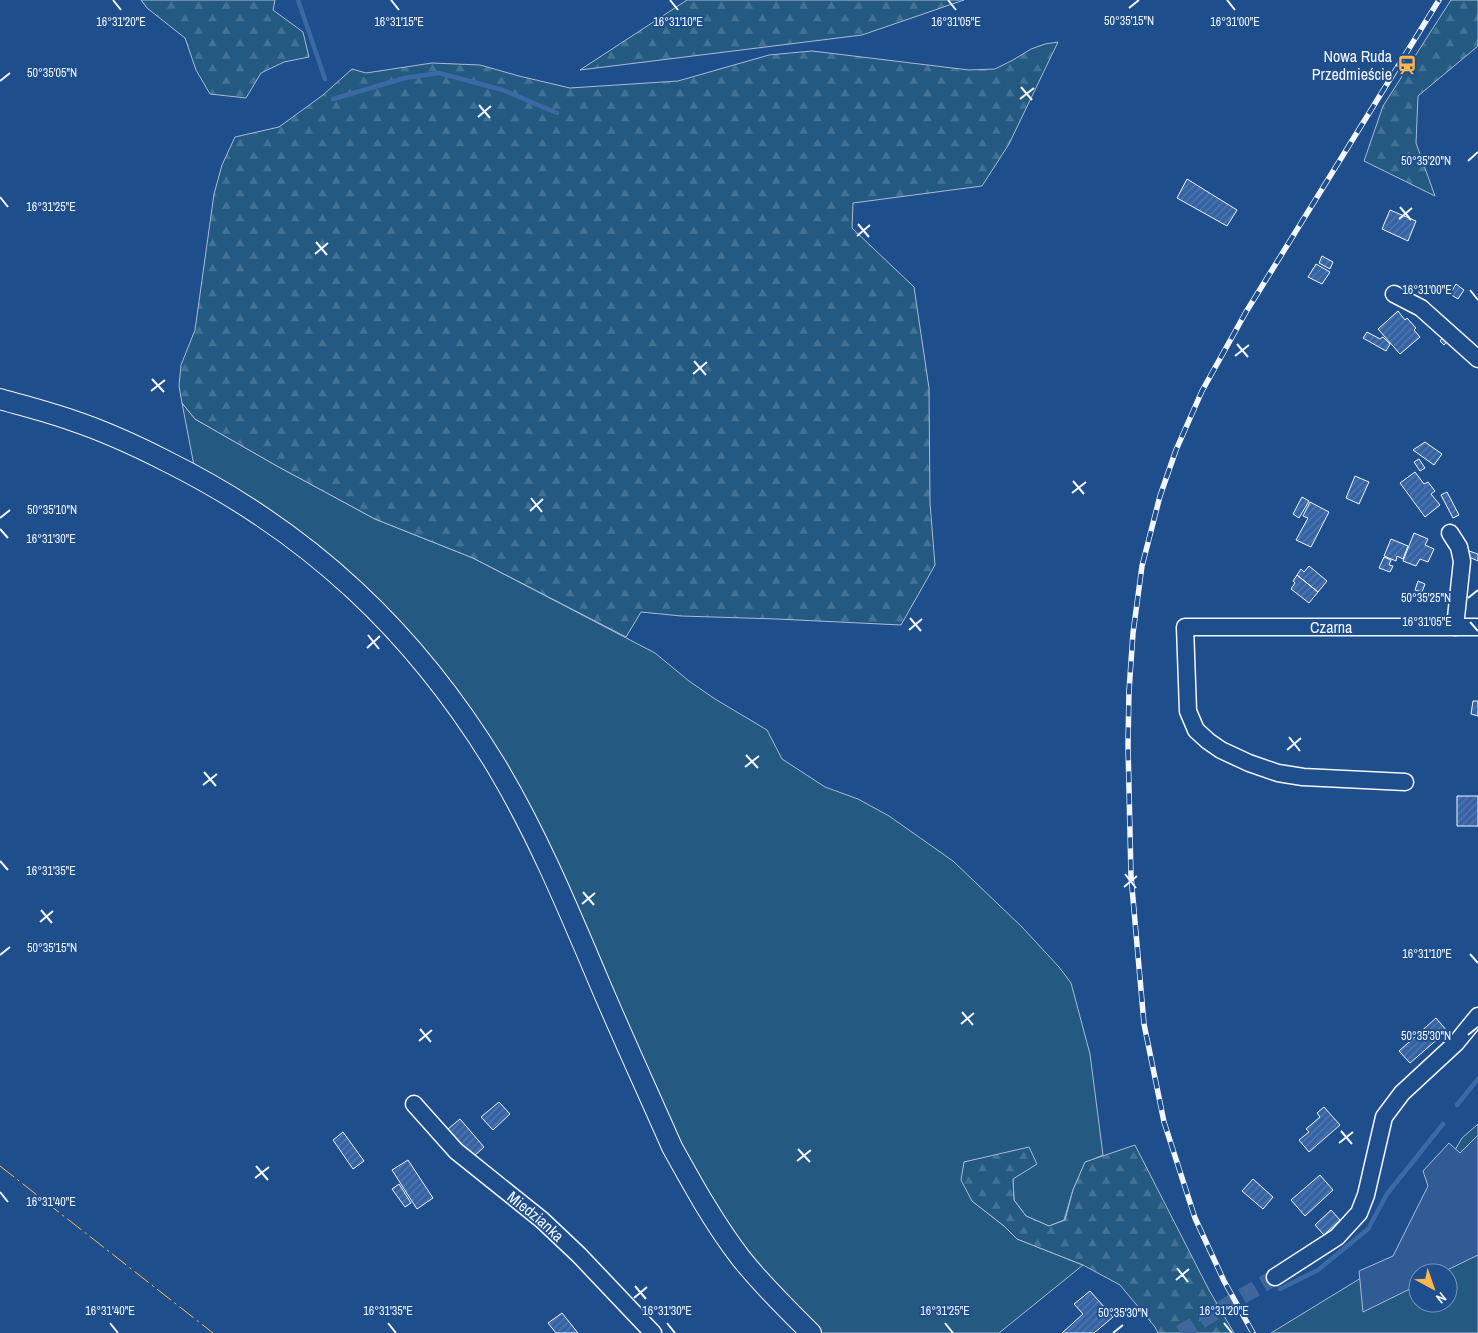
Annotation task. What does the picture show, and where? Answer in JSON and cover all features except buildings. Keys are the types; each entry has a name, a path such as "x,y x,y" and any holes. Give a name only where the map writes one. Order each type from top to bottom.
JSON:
{"main road":[{"path":"0,399 72,420 141,448 241,502 284,530 331,568 383,617 416,653 460,711 497,768 527,822 555,880 672,1147 690,1180 740,1258 811,1333"}],"street":[{"path":"1394,294 1421,308 1478,359"},
{"path":"1450,533 1459,547 1462,561 1455,627"},
{"name":"Czarna","path":"1405,782 1303,777 1278,773 1221,750 1208,741 1196,730 1188,711 1185,627 1478,627"},
{"path":"1275,1277 1337,1237 1360,1213 1384,1117 1402,1093 1456,1043 1478,1016"},
{"name":"Miedzianka","path":"414,1104 456,1150 542,1220 579,1255 653,1333"}],"green space":[{"path":"141,0 275,0 273,10 303,32 309,57 284,62 261,73 246,98 210,94 196,70 185,38 147,8"},
{"path":"687,0 964,0 862,35 580,70"},
{"path":"1451,0 1478,0 1478,46 1418,96 1416,143 1435,196 1364,161 1383,106"},
{"path":"1058,42 1009,144 982,186 853,203 852,228 914,287 929,388 930,503 935,565 901,625 681,616 641,612 626,637 473,558 375,519 195,419 182,403 179,386 181,365 195,330 214,194 222,165 235,137 279,127 323,95 352,69 366,73 432,63 480,65 570,88 678,81 769,55 812,51 969,70 995,69 1031,49"},
{"path":"182,403 195,419 375,519 473,558 655,653 689,681 715,699 767,730 782,759 825,787 858,799 889,816 953,861 1022,927 1059,967 1071,983 1090,1054 1103,1155 1085,1163 1073,1190 1064,1220 1049,1226 1026,1216 1014,1200 1013,1179 985,1158 964,1162 972,1201 1004,1226 1017,1239 1083,1265 999,1333 811,1333 709,1212 527,822 383,617 196,476"},
{"path":"1478,1124 1478,1333 1271,1333 1392,1259 1462,1138"},
{"path":"1135,1145 1209,1290 1234,1333 1158,1333 1120,1285 1083,1265 1017,1239 1004,1226 972,1201 961,1180 964,1162 1029,1147 1037,1164 1013,1179 1014,1200 1026,1216 1049,1226 1065,1220 1073,1190 1085,1162"}],"shaded area":[{"path":"1478,1135 1478,1255 1458,1265 1458,1263 1408,1263 1408,1290 1363,1312 1359,1271 1393,1256 1428,1186 1423,1171 1449,1143 1460,1153"}],"waterway":[{"path":"298,0 325,79"},
{"path":"333,99 405,78 439,73 503,90 557,113"},
{"path":"1457,1105 1478,1079"},
{"path":"1280,1289 1318,1270 1368,1229 1387,1194 1443,1124"}],"tunnel":[{"path":"1180,1333 1275,1277"}],"railway":[{"path":"1253,1333 1224,1281 1195,1218 1164,1122 1144,1024 1131,876 1128,745 1133,633 1142,566 1160,496 1176,450 1202,391 1246,312 1439,0"}],"power":[{"path":"0,1166 213,1333"}],"place":[{"name":"Nowa Ruda Przedmieście","path":"1407,65"}]}
